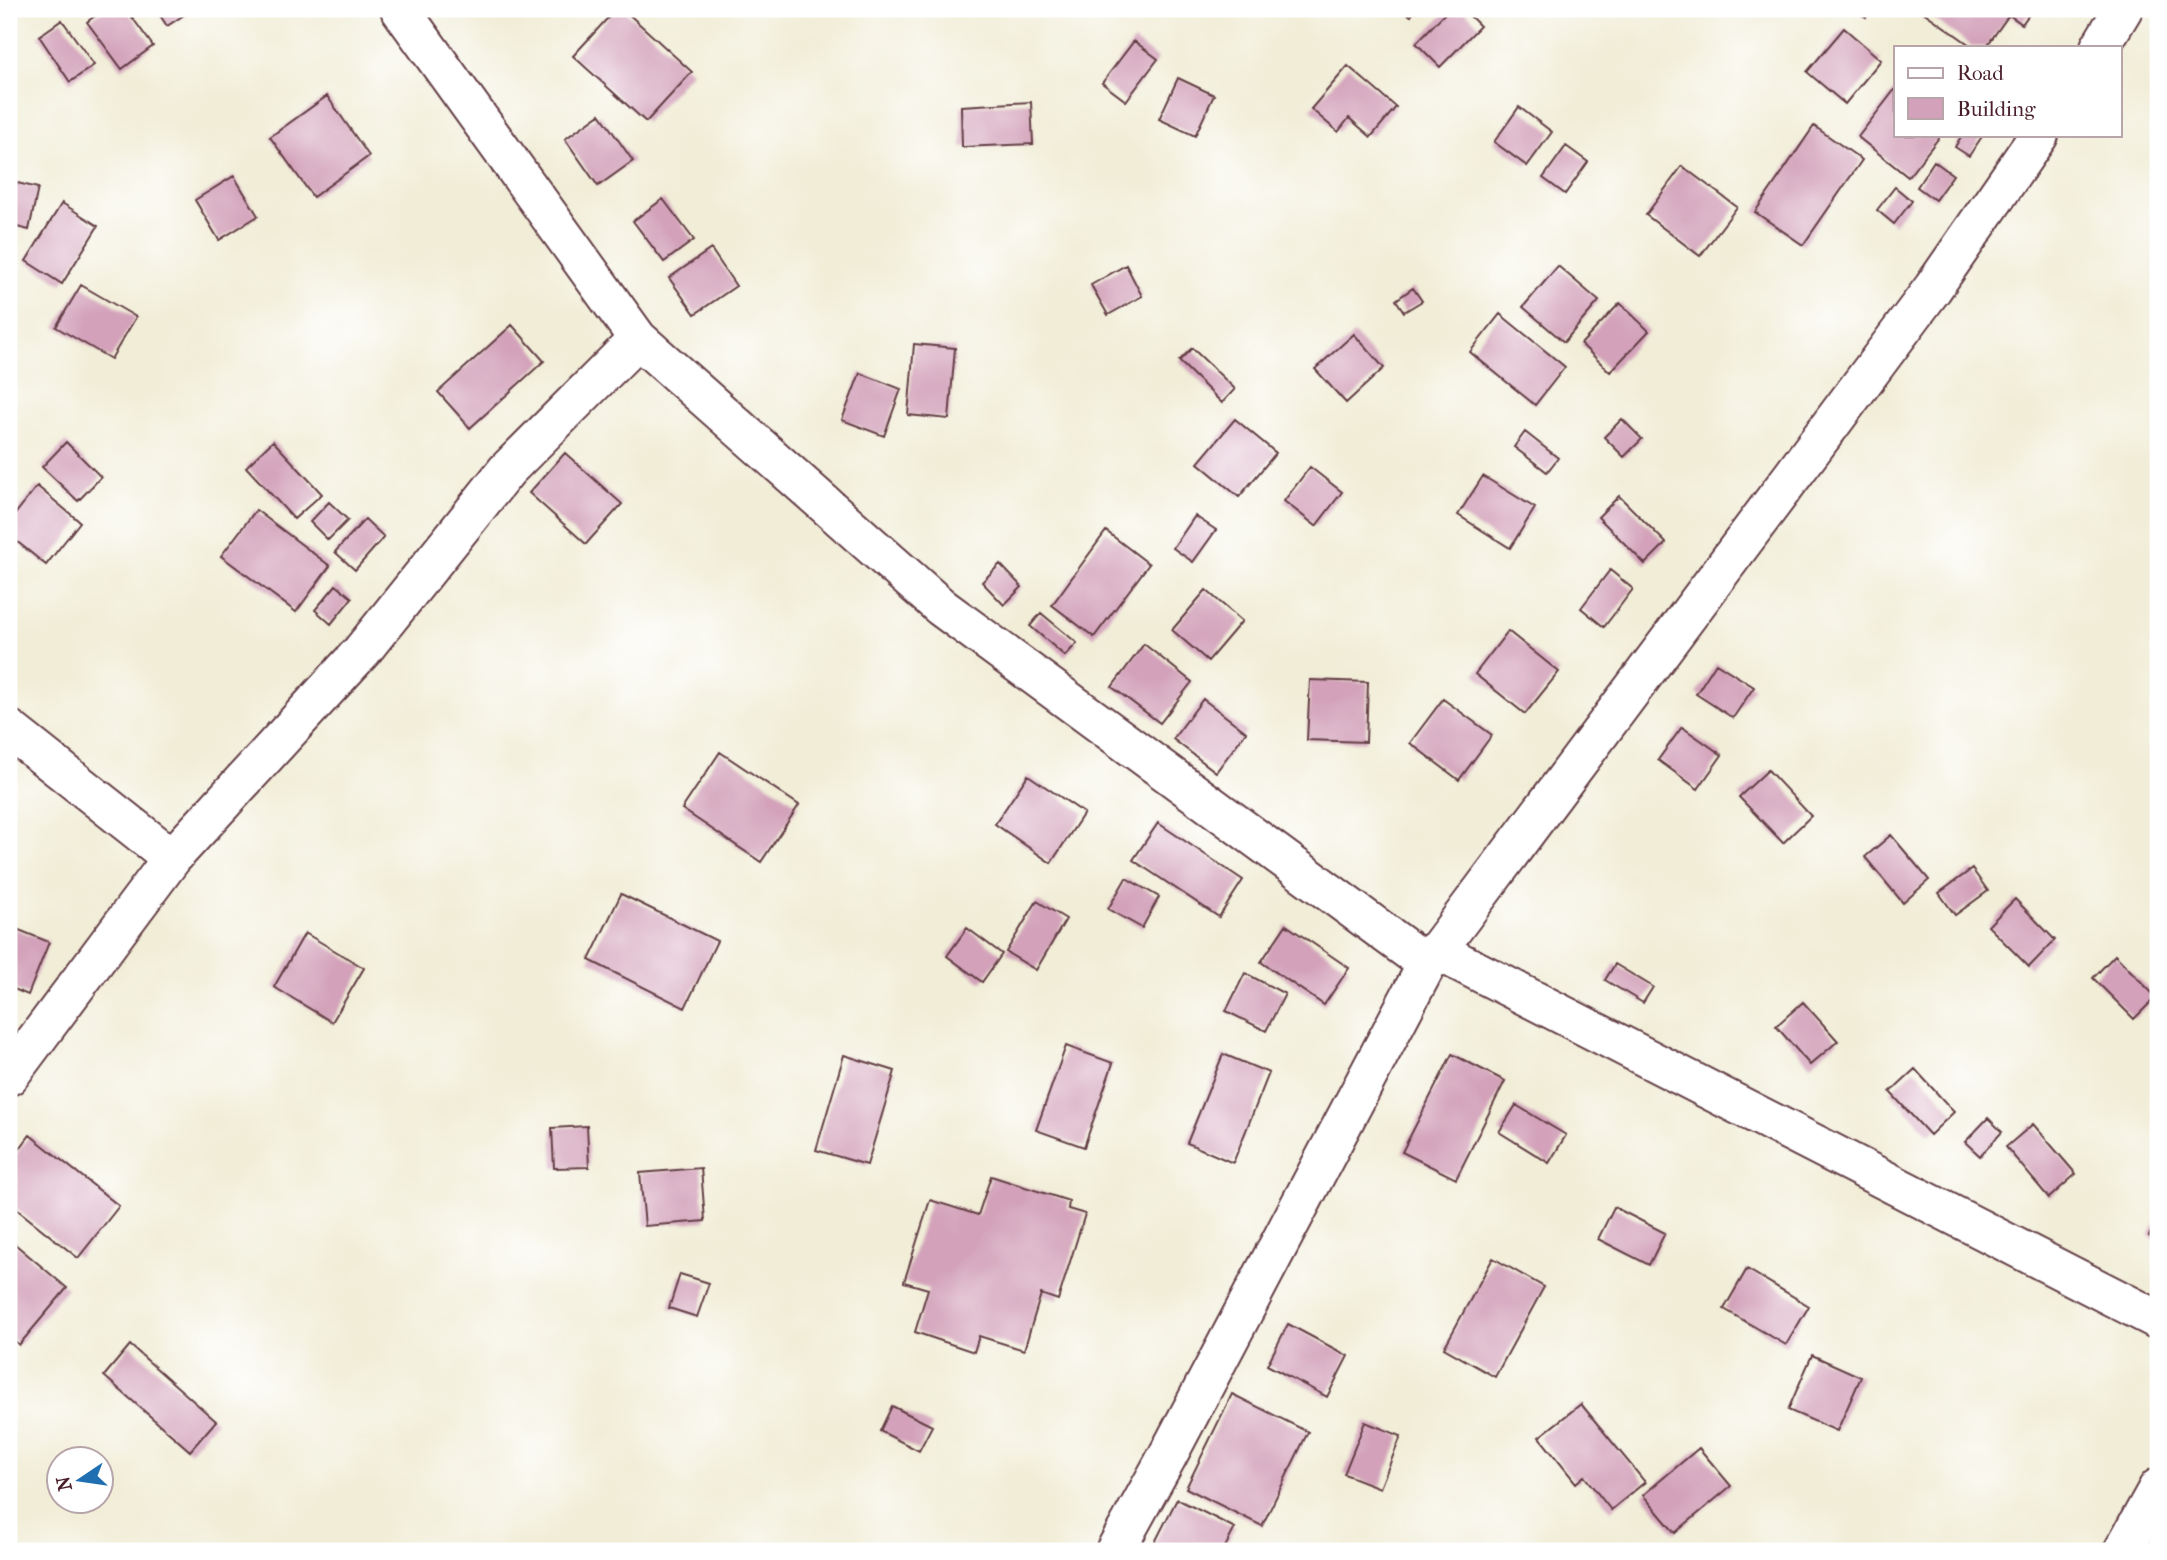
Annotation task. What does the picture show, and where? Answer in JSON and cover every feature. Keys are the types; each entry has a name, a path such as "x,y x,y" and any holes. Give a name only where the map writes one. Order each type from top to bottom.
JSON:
{"street":[{"path":"400,9 638,339 941,607 1431,957 2158,1320"},
{"path":"2101,46 2123,9"},
{"path":"1115,1551 1431,957 1925,299 2038,136"},
{"path":"9,1076 172,858 362,651 507,470 638,339"},
{"path":"9,729 172,858"},
{"path":"2123,1551 2158,1488"}],"building":[{"path":"104,9 126,9 153,46 122,69 87,22"},
{"path":"156,9 193,9 167,26"},
{"path":"616,9 623,9 692,72 646,122 573,56"},
{"path":"1400,9 1415,9 1411,16"},
{"path":"1449,9 1463,9 1480,26 1440,67 1416,43"},
{"path":"1854,9 1871,9 1866,17"},
{"path":"1919,9 2033,9 2022,24 2009,15 1987,46 1972,46"},
{"path":"62,20 94,65 70,82 39,36"},
{"path":"1844,28 1881,60 1845,104 1807,72"},
{"path":"1134,41 1158,59 1126,101 1102,83"},
{"path":"1348,66 1396,107 1371,137 1349,118 1338,132 1311,109"},
{"path":"1178,78 1214,95 1195,136 1159,119"},
{"path":"1894,91 1894,136 1940,136 1908,177 1858,137"},
{"path":"327,96 369,156 313,197 270,137"},
{"path":"1031,102 1033,144 962,147 961,106"},
{"path":"1519,107 1552,132 1527,166 1494,142"},
{"path":"600,114 633,161 598,186 565,139"},
{"path":"1814,126 1862,160 1803,245 1755,212"},
{"path":"1961,136 1982,136 1969,156 1955,147"},
{"path":"1566,146 1588,162 1565,194 1543,178"},
{"path":"1934,161 1953,175 1935,200 1917,187"},
{"path":"1682,166 1737,207 1700,256 1646,215"},
{"path":"234,176 258,216 219,240 195,200"},
{"path":"9,181 38,188 29,230 9,225"},
{"path":"1895,187 1912,201 1894,224 1877,210"},
{"path":"663,199 694,240 664,262 633,221"},
{"path":"62,203 98,226 62,284 26,261"},
{"path":"711,249 736,286 695,314 669,278"},
{"path":"1126,265 1142,296 1108,315 1091,285"},
{"path":"1558,266 1599,301 1564,342 1523,307"},
{"path":"81,285 136,317 111,359 56,327"},
{"path":"1413,288 1422,301 1404,312 1396,300"},
{"path":"1620,303 1649,331 1610,372 1581,344"},
{"path":"1500,314 1565,367 1535,405 1470,352"},
{"path":"512,325 544,361 470,428 438,392"},
{"path":"1354,334 1384,368 1346,403 1315,369"},
{"path":"914,344 955,348 949,419 908,415"},
{"path":"1192,348 1235,389 1222,403 1179,361"},
{"path":"860,373 901,389 884,436 842,420"},
{"path":"1235,419 1276,453 1239,497 1198,463"},
{"path":"1622,419 1642,439 1624,457 1604,437"},
{"path":"1525,432 1558,458 1547,472 1514,447"},
{"path":"273,441 322,494 294,519 246,467"},
{"path":"66,442 101,477 78,501 42,467"},
{"path":"565,453 622,504 586,544 529,493"},
{"path":"1310,467 1342,492 1316,526 1284,501"},
{"path":"1483,476 1535,508 1510,548 1458,515"},
{"path":"37,486 80,522 46,565 9,535 9,522"},
{"path":"1619,496 1666,543 1645,564 1598,517"},
{"path":"329,502 348,520 328,540 310,522"},
{"path":"256,510 330,566 296,612 221,556"},
{"path":"1195,516 1216,530 1193,562 1173,548"},
{"path":"365,519 384,537 355,570 335,552"},
{"path":"1106,531 1149,564 1094,637 1052,605"},
{"path":"1000,564 1022,587 1004,605 982,582"},
{"path":"1610,570 1633,589 1604,627 1581,608"},
{"path":"336,585 352,598 331,624 315,610"},
{"path":"1206,590 1242,621 1208,661 1172,630"},
{"path":"1041,613 1077,643 1065,656 1030,626"},
{"path":"1508,631 1559,672 1525,714 1475,674"},
{"path":"1144,644 1192,682 1160,723 1112,687"},
{"path":"1716,663 1754,687 1733,718 1696,694"},
{"path":"1310,680 1368,682 1366,742 1307,740"},
{"path":"1203,699 1246,732 1216,772 1173,739"},
{"path":"1443,699 1492,735 1459,780 1410,743"},
{"path":"1682,727 1722,755 1698,789 1658,760"},
{"path":"720,752 799,805 761,862 682,809"},
{"path":"1768,770 1811,816 1783,843 1739,797"},
{"path":"1028,775 1084,813 1051,863 995,824"},
{"path":"1158,823 1243,880 1219,917 1133,860"},
{"path":"1891,835 1929,880 1903,903 1865,857"},
{"path":"1972,869 1988,891 1955,915 1939,893"},
{"path":"1126,878 1159,897 1142,928 1108,909"},
{"path":"621,894 717,941 685,1008 589,960"},
{"path":"2015,899 2055,940 2029,967 1988,926"},
{"path":"1037,901 1066,919 1036,970 1006,952"},
{"path":"1286,925 1349,968 1324,1005 1261,962"},
{"path":"9,926 49,942 28,995 9,987"},
{"path":"967,928 1002,954 982,982 947,956"},
{"path":"305,933 364,968 332,1022 274,987"},
{"path":"2115,955 2156,997 2134,1019 2093,978"},
{"path":"1615,964 1653,987 1643,1003 1605,980"},
{"path":"1245,973 1285,994 1266,1031 1226,1011"},
{"path":"1803,1002 1838,1041 1810,1065 1776,1026"},
{"path":"1066,1046 1113,1063 1084,1147 1036,1130"},
{"path":"1223,1054 1269,1073 1233,1163 1187,1143"},
{"path":"1452,1054 1505,1081 1456,1179 1402,1152"},
{"path":"844,1055 895,1071 867,1165 816,1150"},
{"path":"1915,1069 1954,1112 1930,1135 1890,1092"},
{"path":"1516,1105 1566,1135 1549,1163 1499,1132"},
{"path":"1988,1118 2002,1132 1980,1156 1965,1142"},
{"path":"2033,1124 2076,1174 2049,1198 2006,1147"},
{"path":"587,1126 589,1167 554,1168 552,1128"},
{"path":"30,1135 119,1206 78,1258 9,1203 9,1163"},
{"path":"701,1168 705,1221 645,1226 640,1173"},
{"path":"991,1176 1069,1201 1068,1209 1085,1214 1058,1300 1041,1294 1024,1350 979,1336 974,1352 915,1332 928,1289 904,1282 930,1200 978,1215"},
{"path":"1614,1207 1665,1233 1649,1265 1598,1239"},
{"path":"2158,1217 2158,1241 2149,1236"},
{"path":"9,1239 67,1288 19,1345 9,1336"},
{"path":"1493,1258 1544,1287 1495,1377 1444,1348"},
{"path":"1747,1269 1809,1306 1786,1345 1724,1309"},
{"path":"680,1274 709,1283 697,1317 669,1308"},
{"path":"1288,1324 1348,1356 1327,1397 1267,1365"},
{"path":"130,1345 216,1421 190,1451 104,1376"},
{"path":"1812,1355 1861,1377 1837,1431 1788,1410"},
{"path":"1232,1394 1308,1432 1262,1526 1186,1488"},
{"path":"1581,1404 1645,1482 1611,1510 1584,1476 1576,1483 1539,1437"},
{"path":"892,1406 932,1426 919,1451 880,1431"},
{"path":"1365,1422 1401,1436 1380,1488 1344,1474"},
{"path":"1699,1448 1731,1486 1675,1533 1643,1495"},
{"path":"1177,1499 1235,1528 1223,1551 1151,1550"}]}
